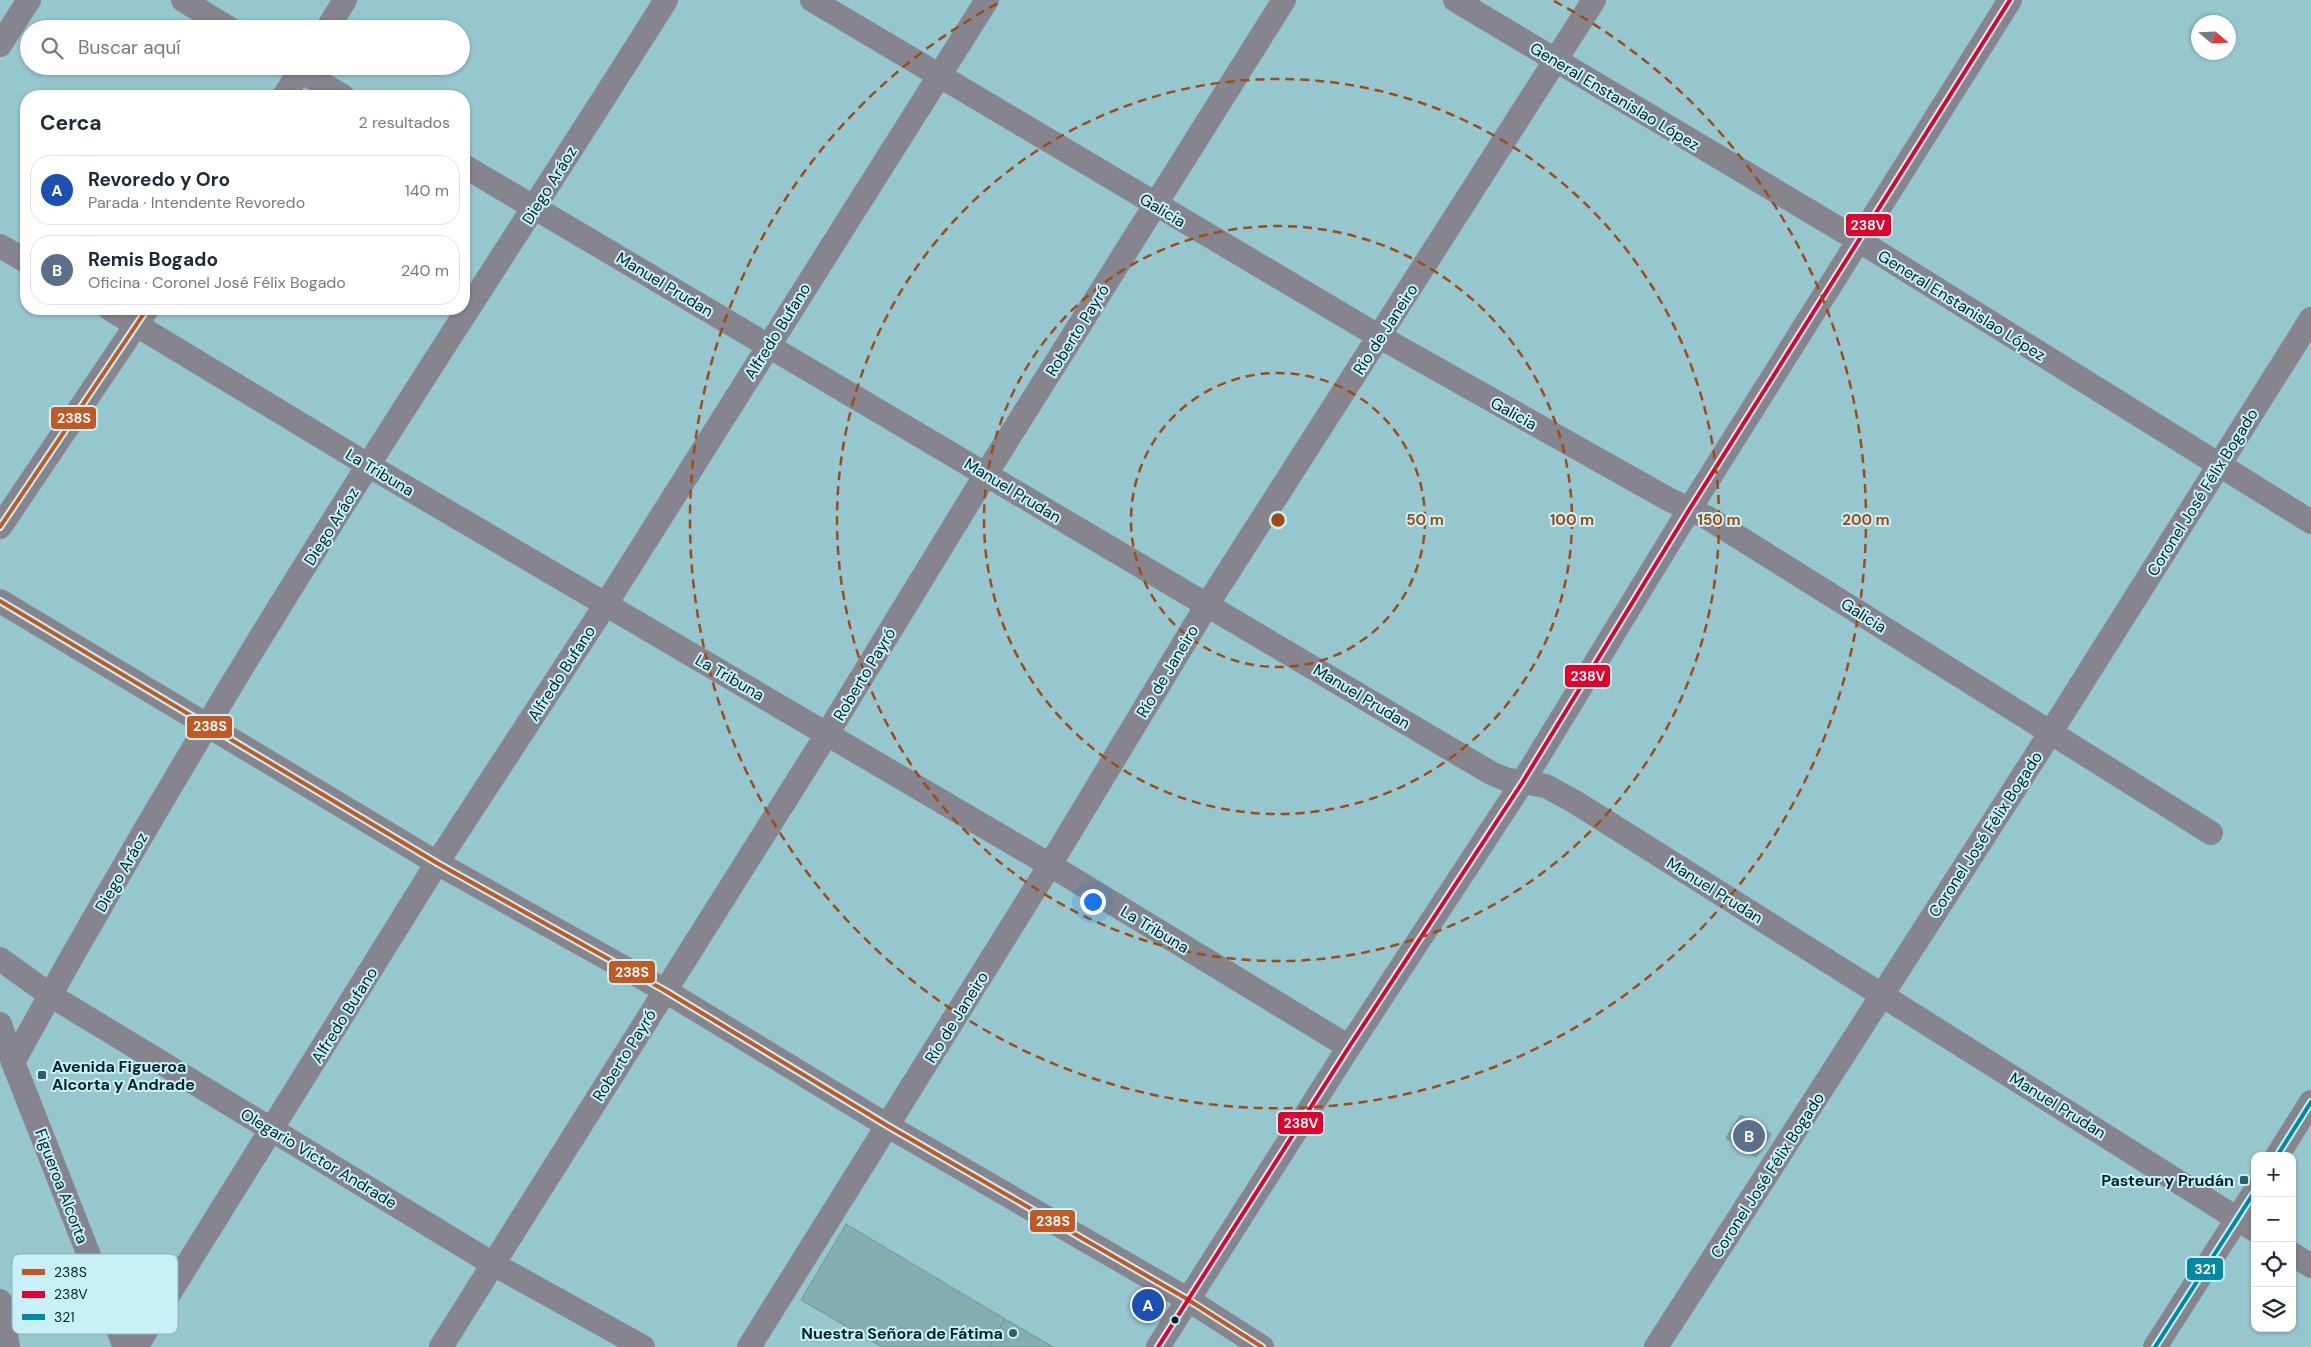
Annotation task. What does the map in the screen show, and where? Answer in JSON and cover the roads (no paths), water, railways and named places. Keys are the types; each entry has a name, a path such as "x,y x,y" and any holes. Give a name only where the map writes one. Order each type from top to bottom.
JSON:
{"street":[{"path":"0,45 29,0"},
{"path":"183,0 215,20"},
{"path":"333,20 345,0"},
{"name":"Diego Aráoz","path":"470,307 666,0"},
{"name":"Galicia","path":"812,0 1380,337 1689,510 1708,518 2211,833"},
{"name":"Alfredo Bufano","path":"178,1280 437,863 606,604 768,344 987,0"},
{"name":"Roberto Payró","path":"441,1347 664,990 827,734 986,474 1284,0"},
{"name":"General Enstanislao López","path":"1455,0 1556,62 1858,240 2218,466 2311,522"},
{"name":"Río de Janeiro","path":"749,1347 1050,865 1207,604 1380,337 1594,0"},
{"path":"1158,1347 1349,1047 1522,783 1689,510 2010,0"},
{"path":"287,90 294,75"},
{"path":"309,75 333,90"},
{"name":"Manuel Prudan","path":"470,169 1491,772 1505,779 1546,786 1575,802 2246,1224"},
{"path":"0,246 20,258"},
{"name":"Diego Aráoz","path":"13,1062 208,724 368,465 465,315"},
{"path":"0,527 142,317"},
{"name":"La Tribuna","path":"142,317 368,465 1050,865 1349,1047"},
{"name":"Coronel José Félix Bogado","path":"1656,1347 2051,732 2311,319"},
{"path":"0,601 437,863 664,990 888,1126 1187,1299 1262,1347"},
{"name":"Olegario Víctor Andrade","path":"0,959 50,995 493,1264 643,1347"},
{"name":"Figueroa Alcorta","path":"0,1024 13,1062 88,1254"},
{"path":"2280,1152 2311,1102"},
{"path":"2155,1347 2246,1224 2253,1197"},
{"path":"2296,1257 2311,1266"},
{"path":"0,1301 8,1347"},
{"name":"Figueroa Alcorta","path":"120,1334 125,1347"},
{"name":"Alfredo Bufano","path":"136,1347 144,1334"}],"place":[{"name":"Avenida Figueroa Alcorta y Andrade","path":"42,1075"},
{"name":"Remis Bogado","path":"1749,1136"},
{"name":"Pasteur y Prudán","path":"2244,1180"},
{"name":"Revoredo y Oro","path":"1148,1305"},
{"name":"Nuestra Señora de Fátima","path":"1013,1333"}]}
